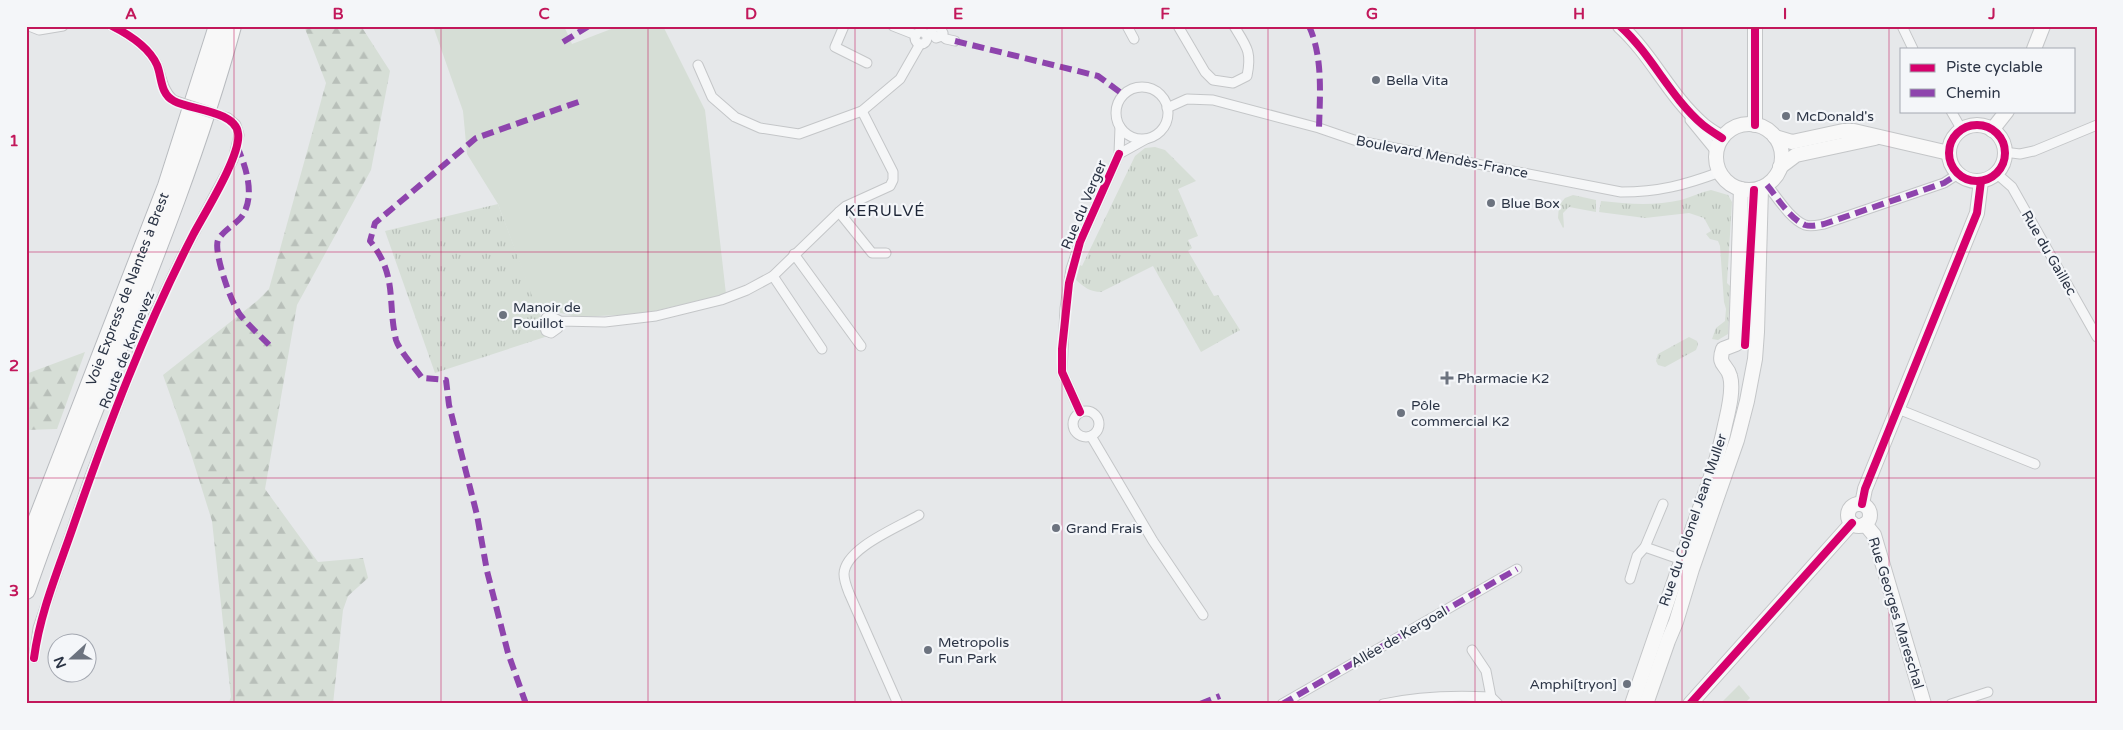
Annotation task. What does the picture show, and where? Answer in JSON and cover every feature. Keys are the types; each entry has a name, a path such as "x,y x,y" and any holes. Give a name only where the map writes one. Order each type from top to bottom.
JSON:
{"highway":[{"name":"Voie Express de Nantes à Brest","path":"26,549 167,186 218,26"},
{"name":"Voie Express de Nantes à Brest","path":"26,590 55,509 179,190 210,104 232,26"}],"main road":[{"path":"1620,26 1634,38 1668,84 1703,125 1722,138"},
{"path":"1755,26 1755,125"},
{"path":"2034,48 2043,26"},
{"path":"1992,130 2006,112"},
{"path":"1755,125 1766,129 1775,137 1781,151 1778,174 1764,186 1741,189 1727,182 1720,172 1716,153 1722,138 1737,127 1755,125"},
{"path":"1977,125 1992,130 1999,136 2004,152 2004,160 1996,173 1981,181 1965,179 1951,165 1949,153 1955,136 1962,130 1977,125"},
{"path":"1775,137 1792,142 1854,131 1949,153"},
{"path":"1780,166 1796,156 1869,139 1883,138"},
{"path":"1690,704 1858,524 1848,516 1850,510 1855,505 1862,504 1865,489 1977,213 1981,181"},
{"name":"Rue du Colonel Jean Muller","path":"1646,704 1676,622 1747,401 1755,354 1764,186"},
{"path":"1741,189 1736,344 1751,348 1755,354"},
{"name":"Rue du Colonel Jean Muller","path":"1632,704 1656,636 1659,621 1712,473 1726,424 1730,389 1730,375 1723,366 1721,355 1723,349 1736,344"},
{"name":"Rue Georges Mareschal","path":"1858,524 1874,535 1924,704"}],"street":[{"path":"29,26 39,30 63,26"},
{"name":"Route de Kernevez","path":"34,658 38,628 87,485 147,329 180,260 233,160 239,134 236,125 228,118 173,100 166,94 157,64 152,56 124,32 112,26"},
{"path":"844,26 835,47 867,63"},
{"path":"893,26 918,34"},
{"path":"922,43 915,40 918,34 934,26"},
{"path":"934,26 931,34 939,33 946,39 955,41"},
{"path":"1127,26 1134,39"},
{"path":"1178,26 1205,72 1213,80 1233,83 1247,76 1250,60 1248,48 1234,26"},
{"path":"1902,26 1913,48"},
{"path":"698,65 712,97 735,117 760,128 799,134 862,111 900,78 922,43 939,33"},
{"path":"1668,84 1671,95 1716,153"},
{"path":"1144,88 1154,91 1162,98 1167,108 1167,116 1163,128 1154,136 1119,154 1120,127 1116,116 1118,104 1124,94 1133,89 1144,88"},
{"name":"Boulevard Mendès-France","path":"1167,108 1187,99 1213,100 1319,128 1354,140 1621,192 1664,190 1683,186 1720,172"},
{"path":"560,321 605,322 656,316 721,300 747,290 773,276 839,212 854,202 890,186 894,172 862,111"},
{"path":"1952,112 1962,130"},
{"path":"2004,152 2020,154 2034,151 2097,125"},
{"path":"1120,127 1131,137 1146,139"},
{"name":"Rue du Verger","path":"1080,412 1062,372 1069,284 1080,242 1119,154"},
{"name":"Rue du Gaillec","path":"1996,173 2012,187 2097,337"},
{"path":"1764,186 1795,218 1803,224 1812,226 1824,224 1944,184 1958,174"},
{"path":"839,212 872,253 886,252"},
{"path":"794,254 861,346"},
{"path":"773,276 822,349"},
{"path":"1898,409 2035,464"},
{"path":"1080,412 1092,412 1098,418 1097,430 1091,436 1081,436 1074,429 1073,419 1080,412"},
{"path":"1091,436 1153,541 1203,615"},
{"path":"1630,579 1637,556 1645,547 1663,504"},
{"path":"898,704 849,593 844,574 848,560 860,548 919,515"},
{"path":"1645,547 1682,560"},
{"name":"Allée de Kergoal","path":"1282,704 1517,570"},
{"path":"1472,650 1486,671 1491,697 1498,704"},
{"path":"1951,704 1988,692"},
{"path":"1383,704 1414,697 1458,695 1491,697"}],"green space":[{"path":"304,26 361,26 390,71 371,170 297,305 265,489 318,562 363,558 368,578 348,596 343,610 333,704 228,704 231,697 212,521 163,375 257,301 269,289 326,83"},
{"path":"433,26 564,26 572,44 619,26 663,26 705,110 726,294 642,314 577,317 545,309 538,312 498,204 467,154 463,111"},
{"path":"1155,147 1165,150 1196,181 1178,189 1198,236 1188,240 1192,248 1188,251 1214,296 1218,295 1240,330 1201,352 1153,266 1101,292 1087,289 1076,280 1080,265 1082,266 1135,156 1145,148"},
{"path":"1711,190 1728,195 1732,202 1727,283 1730,286 1728,334 1718,340 1712,339 1716,328 1725,321 1726,309 1720,246 1718,241 1710,239 1706,234 1711,231 1704,218 1689,213 1645,218 1599,212 1601,201 1631,204 1661,203 1681,200"},
{"path":"1573,195 1596,200 1596,212 1569,207 1563,213 1563,228 1558,218 1559,205 1565,198"},
{"path":"498,204 548,336 435,373 385,231"},
{"path":"1689,337 1697,341 1696,350 1665,367 1658,365 1656,361 1658,354"},
{"path":"85,352 57,429 26,430 26,374"},
{"path":"1739,685 1750,698 1744,704 1720,704"}],"marked path":[{"path":"563,42 589,26"},
{"path":"1309,26 1319,63 1319,128"},
{"path":"955,41 1098,76 1124,95"},
{"path":"526,704 508,653 487,571 477,515 449,405 446,380 422,378 398,344 393,326 388,277 385,266 370,241 375,223 476,138 584,100"},
{"path":"237,146 246,170 249,196 242,217 218,240 218,256 224,279 237,310 273,349"},
{"path":"1767,185 1794,218 1805,225 1812,226 1824,224 1944,183 1958,174"},
{"path":"1282,704 1517,569"},
{"path":"1200,704 1220,696"}],"cycle path":[{"path":"34,658 51,590 128,378 159,306 193,235 228,169 238,143 238,133 235,126 229,120 169,98 164,90 157,65 149,52 131,37 112,26"},
{"path":"1620,26 1642,50 1691,114 1705,127 1722,138"},
{"path":"1755,26 1755,125"},
{"path":"1977,125 1988,127 1997,133 2003,142 2005,153 2003,164 1997,173 1988,179 1977,181 1966,179 1957,173 1951,164 1949,153 1951,142 1957,133 1966,127 1977,125"},
{"path":"1080,412 1062,372 1062,349 1069,283 1080,242 1119,154"},
{"path":"1862,504 1865,489 1977,213 1981,181"},
{"path":"1745,345 1754,190"},
{"path":"1690,704 1852,523"}],"place":[{"name":"Bella Vita","path":"1376,80"},
{"name":"McDonald's","path":"1786,116"},
{"name":"Blue Box","path":"1491,203"},
{"name":"Manoir de Pouillot","path":"503,315"},
{"name":"Pharmacie K2","path":"1447,378"},
{"name":"Pôle commercial K2","path":"1401,413"},
{"name":"Grand Frais","path":"1056,528"},
{"name":"Metropolis Fun Park","path":"928,650"},
{"name":"Amphi[tryon]","path":"1627,684"}],"district":[{"name":"KERULVÉ","path":"885,211"}]}
